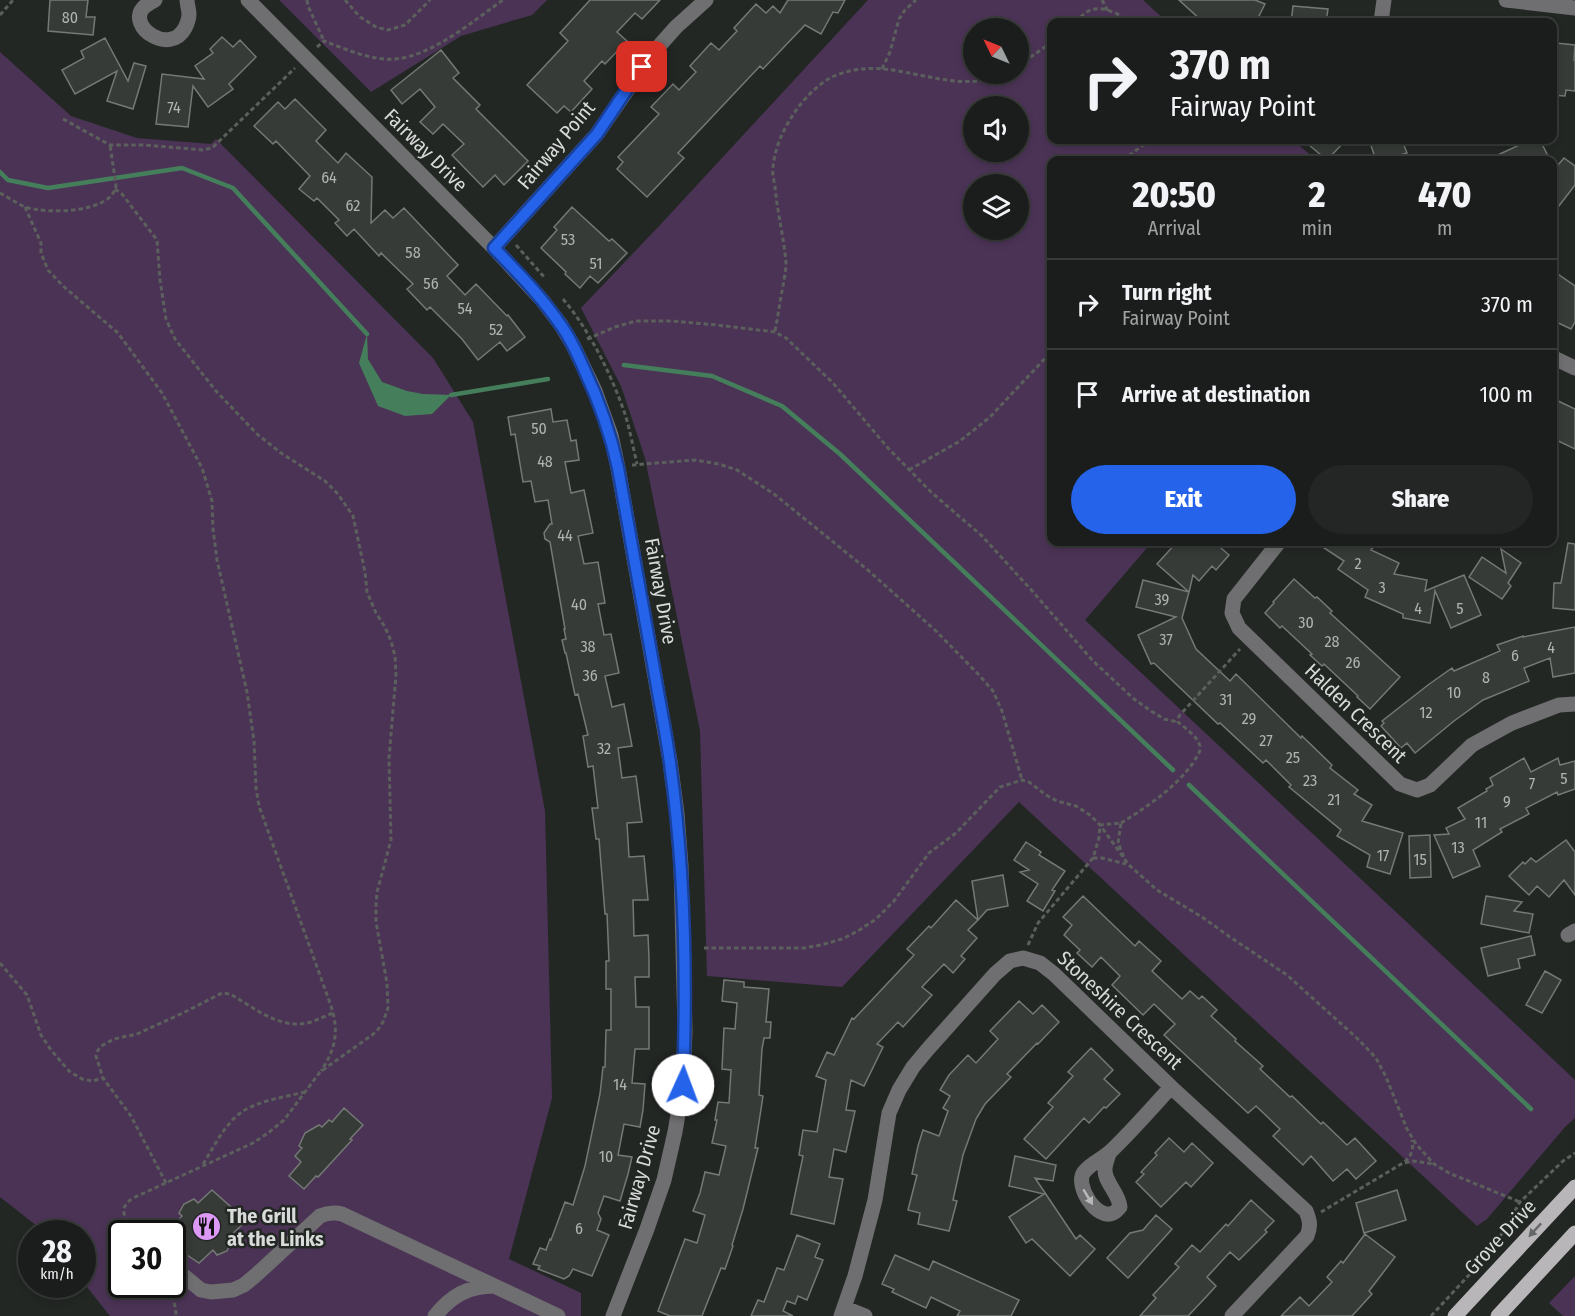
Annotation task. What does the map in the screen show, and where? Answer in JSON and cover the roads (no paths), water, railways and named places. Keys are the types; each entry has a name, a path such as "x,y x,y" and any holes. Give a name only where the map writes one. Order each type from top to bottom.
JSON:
{"main road":[{"name":"Grove Drive","path":"1455,1316 1575,1187"},
{"path":"1498,1316 1575,1233"}],"street":[{"path":"155,0 143,8 139,16 147,32 163,40 181,34 186,26 189,15 187,0"},
{"name":"Fairway Drive","path":"248,0 494,248 542,300 573,345 604,413 611,435 670,761 681,866 685,1030 683,1085 664,1180 613,1316"},
{"name":"Fairway Point","path":"494,248 597,134 652,54 676,27 706,0"},
{"path":"1382,18 1384,0"},
{"path":"1506,0 1575,8"},
{"path":"1557,359 1575,368"},
{"name":"Halden Crescent","path":"1277,546 1234,599 1232,612 1239,628 1400,784 1417,790 1430,785 1472,746 1512,723 1559,705 1575,704"},
{"name":"Stoneshire Crescent","path":"843,1312 875,1200 889,1113 899,1090 913,1067 995,974 1010,961 1023,958 1040,963 1054,974 1171,1087 1306,1211 1311,1228 1307,1236 1232,1316"},
{"path":"1109,1153 1171,1087"},
{"path":"186,1278 201,1290 211,1292 234,1290 256,1275 320,1216 326,1213 342,1214 558,1316"},
{"path":"435,1316 442,1306 459,1294 480,1286 494,1286"},
{"path":"843,1312 865,1316"}],"waterway":[{"path":"0,172 8,180 48,188 182,168 233,188 367,334"},
{"path":"624,365 712,376 782,406 840,454 1173,770"},
{"path":"451,395 548,379"},
{"path":"1189,785 1531,1109"}],"place":[{"name":"The Grill at the Links","path":"206,1227"}]}
